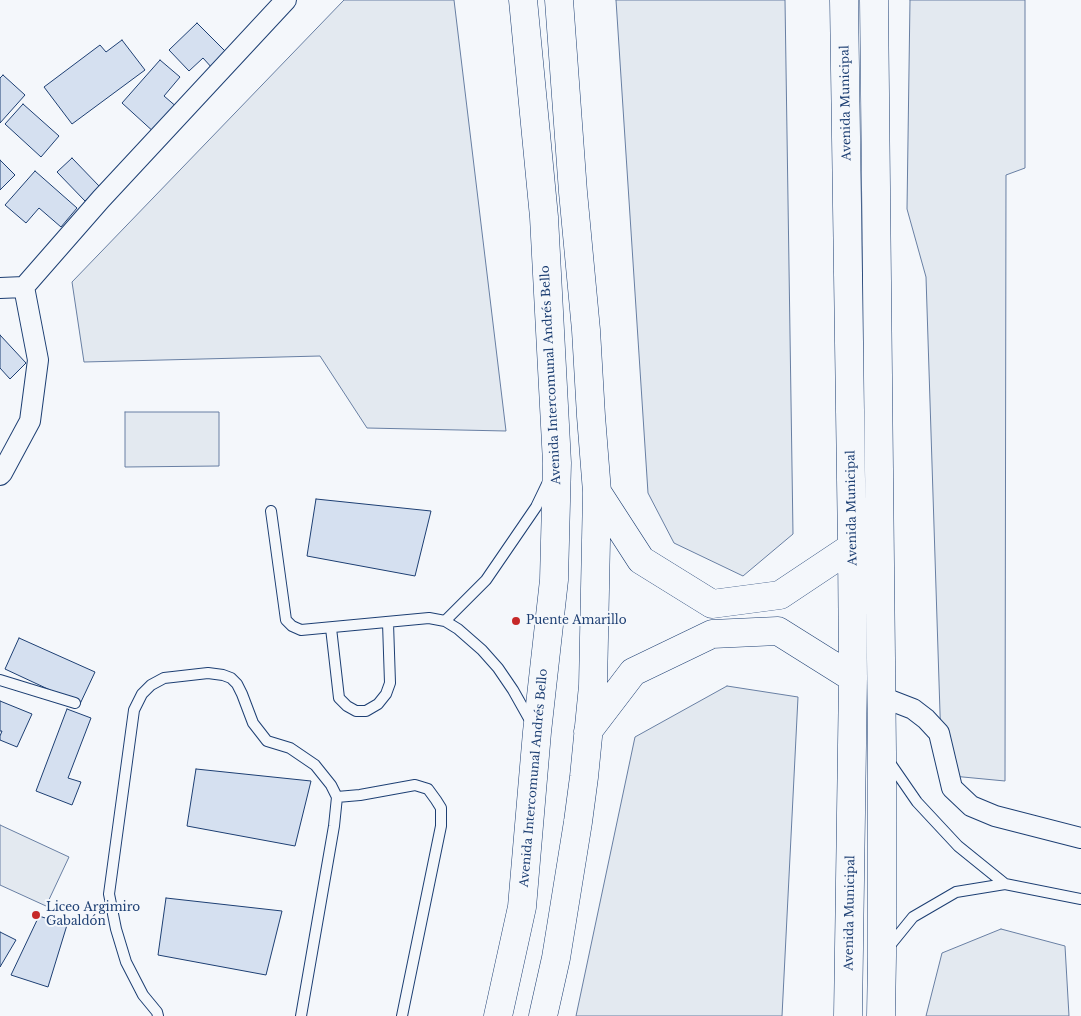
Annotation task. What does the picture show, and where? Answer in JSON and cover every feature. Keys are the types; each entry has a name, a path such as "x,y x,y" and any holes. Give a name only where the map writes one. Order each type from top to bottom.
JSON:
{"highway":[{"name":"Avenida Intercomunal Andrés Bello","path":"498,1016 522,907 536,732 554,580 557,463 544,217 523,0"},
{"path":"543,1016 556,958 584,777 593,686 597,492 560,0"},
{"name":"Avenida Municipal","path":"844,0 853,678 848,1016"},
{"path":"874,0 882,696 881,1016"},
{"path":"597,492 641,560 712,604 780,595 852,547"},
{"path":"588,731 633,672 712,634 778,632 853,678"}],"street":[{"path":"0,288 24,287 101,200 286,0"},
{"path":"0,475 30,421 38,360 24,287"},
{"path":"882,696 913,710 926,719 938,733 952,788 971,806 995,816 1081,838"}],"lane":[{"path":"445,621 491,573 536,507 557,463"},
{"path":"272,511 286,620 292,626 301,630 428,618 445,621 458,629 498,668 514,690 536,732"},
{"path":"331,628 339,698 356,711 366,711 378,704 386,694 390,683 388,623"},
{"path":"158,1016 157,1012 143,995 126,962 116,929 109,894 134,710 142,694 151,685 164,678 208,673 223,674 231,678 237,684 253,722 267,741 290,748 315,765 331,785 337,797 334,826 300,1016"},
{"path":"0,680 75,704"},
{"path":"882,752 917,802 958,846 1005,884"},
{"path":"337,797 360,795 415,785 428,789 440,808 441,826 402,1016"},
{"path":"882,956 913,917 956,892 1005,884 1081,899"},
{"path":"1069,897 1081,909"}],"shaded area":[{"path":"344,0 454,0 506,431 367,428 320,356 84,362 72,282"},
{"path":"616,0 785,0 793,534 743,576 674,543 648,493"},
{"path":"910,0 1025,0 1025,168 1006,175 1005,781 942,775 926,277 907,209"},
{"path":"125,412 219,412 219,466 125,467"},
{"path":"727,686 798,697 782,1016 576,1016 635,737"},
{"path":"0,825 69,857 46,906 0,885"},
{"path":"1001,929 1065,946 1069,1016 926,1016 942,953"}],"building":[{"path":"197,23 228,54 213,69 203,58 189,71 169,50"},
{"path":"122,40 145,70 72,124 44,87 100,45 106,52"},
{"path":"160,60 180,77 164,96 178,108 156,134 122,103"},
{"path":"3,75 25,95 0,123 0,78"},
{"path":"23,104 59,136 41,157 5,124"},
{"path":"72,158 100,187 85,201 57,172"},
{"path":"0,160 15,175 0,190"},
{"path":"35,171 77,208 61,227 39,208 26,223 5,205"},
{"path":"0,335 26,363 10,379 0,368"},
{"path":"316,499 431,511 415,576 307,556"},
{"path":"19,638 95,672 80,704 5,669"},
{"path":"0,701 32,714 17,747 0,740 2,731 0,731"},
{"path":"67,709 91,718 68,778 81,782 72,805 36,791"},
{"path":"196,769 311,781 295,846 187,826"},
{"path":"166,898 282,911 266,975 158,955"},
{"path":"39,916 67,925 48,987 11,975"},
{"path":"0,932 16,940 0,967"}],"place":[{"name":"Puente Amarillo","path":"516,621"},
{"name":"Liceo Argimiro Gabaldón","path":"36,915"}]}
